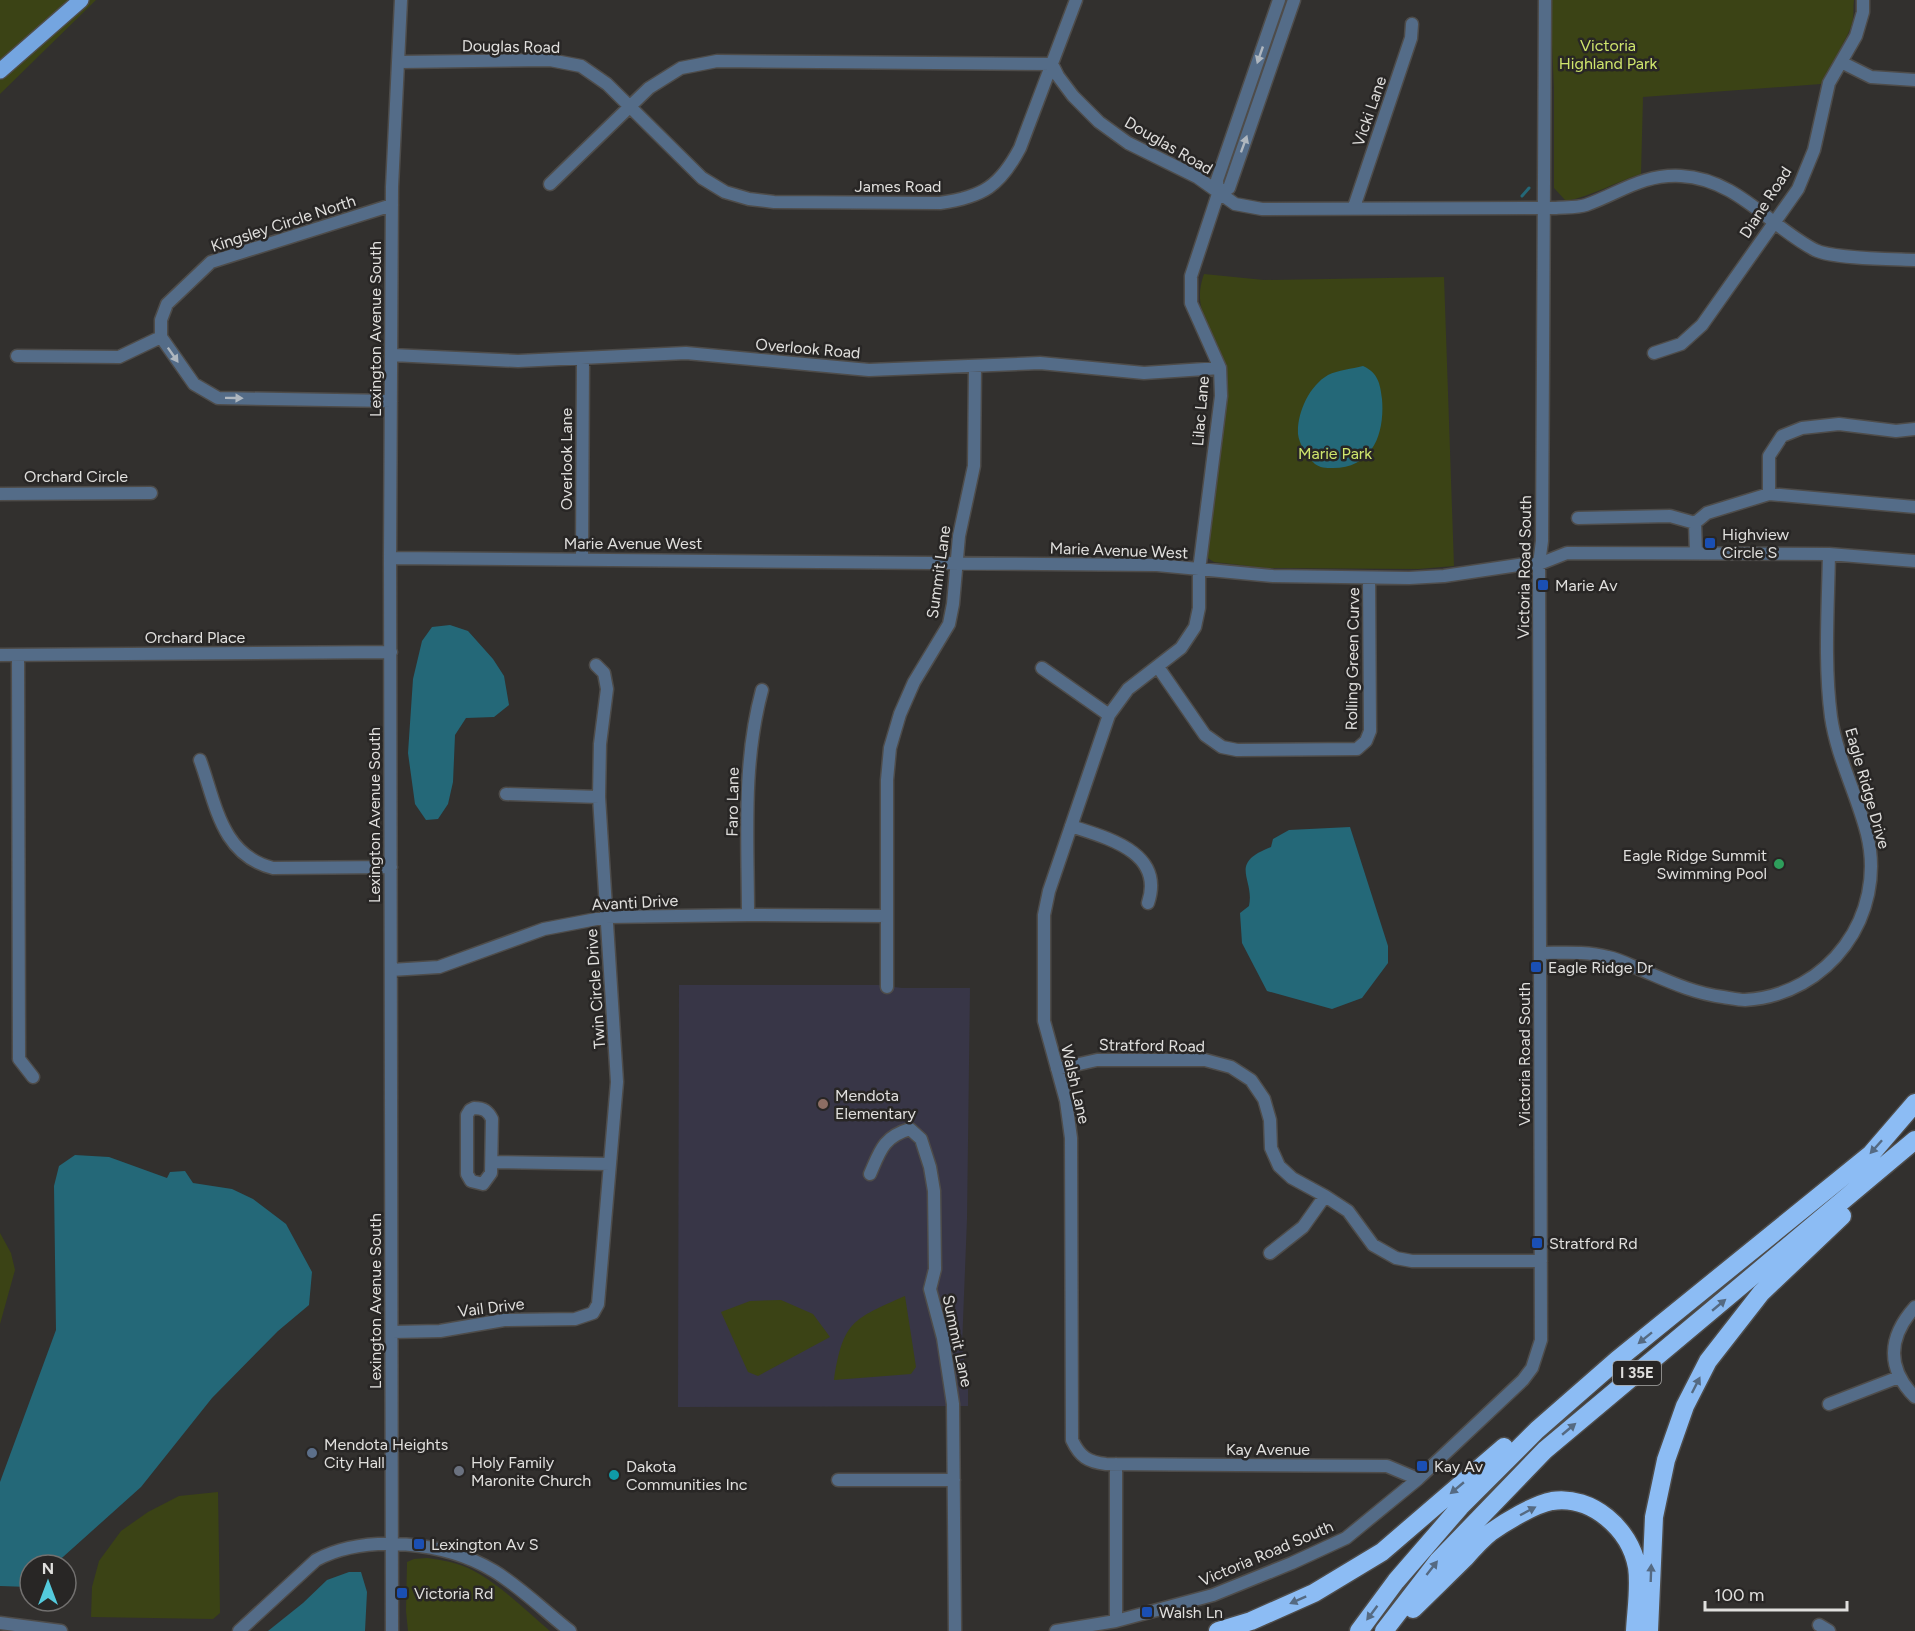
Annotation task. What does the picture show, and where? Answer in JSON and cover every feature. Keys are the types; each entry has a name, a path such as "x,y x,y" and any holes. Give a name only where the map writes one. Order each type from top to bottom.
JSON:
{"highway":[{"name":"I 35E","path":"1359,1631 1396,1581 1461,1507 1537,1430 1617,1360 1871,1154 1915,1103"},
{"name":"I 35E","path":"1384,1631 1438,1561 1545,1450 1913,1142"},
{"path":"1649,1631 1654,1517 1666,1460 1685,1406 1708,1361 1761,1293 1876,1185 1913,1142"},
{"path":"1218,1631 1251,1621 1314,1593 1382,1552 1551,1408 1617,1360"},
{"path":"1390,1631 1491,1532 1531,1508 1550,1501 1564,1500 1585,1505 1604,1515 1620,1530 1631,1548 1637,1568 1635,1631"}],"main road":[{"path":"0,71 81,0"}],"street":[{"name":"Lexington Avenue South","path":"392,1631 390,558 392,206 401,0"},
{"name":"James Road","path":"629,107 702,178 725,192 749,199 774,202 940,203 967,199 989,188 1008,170 1020,148 1076,0"},
{"name":"Lilac Lane","path":"1199,570 1221,396 1220,368 1191,303 1191,276 1218,194 1217,180 1279,0"},
{"name":"Lilac Lane","path":"1218,194 1229,188 1294,0"},
{"name":"Victoria Road South","path":"1056,1631 1116,1621 1213,1595 1346,1538 1418,1479 1523,1380 1532,1368 1541,1341 1539,564 1542,541 1545,0"},
{"name":"Diane Road","path":"1654,353 1681,344 1702,325 1798,189 1814,150 1829,83 1856,36 1863,12 1863,0"},
{"name":"Vicki Lane","path":"1354,207 1411,38 1412,24"},
{"name":"Douglas Road","path":"400,62 550,60 581,66 607,84 629,107"},
{"path":"549,184 649,88 681,68 717,61 1052,64"},
{"path":"1841,62 1871,77 1915,80"},
{"name":"Douglas Road","path":"1052,64 1073,96 1099,122 1128,143 1197,177 1235,204 1262,209 1584,206 1645,179 1682,176 1717,184 1749,202 1817,251 1846,256 1915,260"},
{"name":"Kingsley Circle North","path":"161,337 161,320 167,304 211,262 392,206"},
{"path":"17,356 119,357 161,337 194,384 218,398 391,401"},
{"name":"Overlook Road","path":"392,355 518,361 686,354 869,370 1040,363 1144,373 1220,368"},
{"name":"Overlook Lane","path":"582,560 583,358"},
{"name":"Summit Lane","path":"887,987 887,780 890,748 900,714 914,682 949,624 959,536 974,466 975,366"},
{"path":"1769,494 1769,456 1782,436 1802,428 1839,424 1896,431 1915,429"},
{"name":"Orchard Circle","path":"0,494 152,493"},
{"path":"1695,523 1707,513 1769,494 1915,507"},
{"path":"1578,518 1670,516 1695,523"},
{"path":"1695,523 1696,553"},
{"name":"Marie Avenue West","path":"390,558 1157,565 1273,576 1369,578 1444,576 1539,564 1568,553 1829,554 1915,561"},
{"name":"Eagle Ridge Drive","path":"1540,953 1583,952 1610,957 1700,994 1743,1000 1773,996 1800,985 1825,969 1845,946 1865,908 1871,863 1867,834 1842,764 1831,718 1828,665 1829,554"},
{"name":"Walsh Lane","path":"1116,1464 1093,1463 1083,1459 1072,1440 1071,1138 1066,1101 1044,1021 1044,915 1049,891 1109,715 1128,689 1181,648 1195,627 1199,608 1199,570"},
{"name":"Rolling Green Curve","path":"1158,667 1205,735 1222,747 1237,750 1357,749 1366,741 1370,731 1369,578"},
{"name":"Orchard Place","path":"0,655 391,652"},
{"path":"18,655 19,1059 33,1077"},
{"name":"Twin Circle Drive","path":"593,1312 598,1304 599,1295 617,1082 599,797 600,744 607,689 604,673 596,664"},
{"path":"1042,668 1109,715"},
{"name":"Faro Lane","path":"748,915 748,765 753,724 762,690"},
{"path":"200,760 228,836 239,851 255,862 273,868 391,867"},
{"path":"506,794 599,797"},
{"path":"1071,826 1118,842 1138,855 1149,871 1152,892 1148,903"},
{"name":"Avanti Drive","path":"391,970 439,967 544,929 607,917 887,916"},
{"name":"Stratford Road","path":"1057,1069 1097,1060 1205,1060 1231,1067 1251,1080 1264,1100 1270,1120 1271,1148 1279,1166 1292,1178 1348,1211 1373,1245 1396,1258 1412,1261 1541,1261"},
{"path":"474,1108 482,1108 489,1112 492,1119 493,1162 491,1173 483,1184 471,1181 467,1174 467,1115 474,1108"},
{"name":"Summit Lane","path":"870,1174 880,1152 894,1134 910,1129 921,1139 930,1167 934,1191 935,1269 930,1289 943,1338 953,1404 955,1631"},
{"path":"493,1162 610,1164"},
{"path":"1270,1253 1303,1227 1325,1196"},
{"path":"1915,1307 1903,1321 1895,1338 1894,1358 1899,1377 1915,1397"},
{"name":"Vail Drive","path":"392,1332 440,1331 504,1320 575,1319 593,1312"},
{"path":"1829,1404 1899,1377"},
{"path":"1116,1464 1116,1621"},
{"name":"Kay Avenue","path":"1116,1464 1386,1466 1418,1479"},
{"path":"838,1480 954,1480"},
{"path":"239,1631 316,1560 359,1545 392,1545 442,1550 469,1558 495,1572 570,1631"},
{"path":"0,1623 61,1631"}],"shaded area":[{"name":"Mendota Elementary","path":"679,985 878,985 902,988 970,988 967,1219 962,1346 968,1406 678,1407"}],"green space":[{"path":"0,0 96,0 0,94"},
{"name":"Victoria Highland Park","path":"1550,0 1854,0 1851,26 1821,84 1643,97 1641,174 1566,201 1554,188 1554,89"},
{"name":"Marie Park","path":"1204,274 1264,280 1444,277 1454,566 1418,569 1266,568 1214,562 1206,557 1227,381 1221,354 1201,306 1200,296"},
{"path":"0,1233 11,1253 15,1270 0,1324"},
{"path":"905,1296 916,1367 911,1374 834,1380 842,1345 853,1324 873,1311"},
{"path":"781,1300 813,1314 830,1337 758,1376 748,1372 721,1312 750,1301"},
{"path":"218,1492 220,1613 213,1619 91,1617 92,1587 99,1561 121,1531 148,1512 179,1496"},
{"path":"427,1558 458,1564 479,1574 511,1597 550,1631 408,1631 407,1562"}],"water":[{"path":"1363,366 1375,375 1380,388 1382,412 1378,437 1366,456 1356,463 1344,467 1319,466 1306,453 1299,438 1298,426 1302,409 1315,386 1328,375"},
{"path":"450,625 468,631 493,659 504,676 509,705 494,717 466,718 455,735 453,782 448,804 438,819 426,820 415,804 408,753 413,679 422,641 432,627"},
{"path":"1350,827 1388,946 1388,963 1362,998 1332,1009 1267,991 1242,943 1240,913 1249,906 1250,896 1246,866 1250,859 1271,847 1273,839 1289,830"},
{"path":"75,1155 109,1157 167,1178 170,1172 185,1171 193,1183 232,1189 253,1199 286,1224 312,1272 309,1305 278,1331 212,1398 141,1487 67,1553 18,1553 18,1587 0,1586 0,1482 56,1330 54,1186 59,1166"},
{"path":"349,1572 361,1572 367,1592 365,1631 268,1631 327,1580"}],"waterway":[{"path":"1522,196 1529,188"}],"place":[{"name":"Highview Circle S","path":"1710,543"},
{"name":"Marie Av","path":"1543,585"},
{"name":"Eagle Ridge Summit Swimming Pool","path":"1779,864"},
{"name":"Eagle Ridge Dr","path":"1536,967"},
{"name":"Mendota Elementary","path":"823,1104"},
{"name":"Stratford Rd","path":"1537,1243"},
{"name":"Mendota Heights City Hall","path":"312,1453"},
{"name":"Kay Av","path":"1422,1466"},
{"name":"Holy Family Maronite Church","path":"459,1471"},
{"name":"Dakota Communities Inc","path":"614,1475"},
{"name":"Lexington Av S","path":"419,1544"},
{"name":"Victoria Rd","path":"402,1593"},
{"name":"Walsh Ln","path":"1147,1612"}]}
